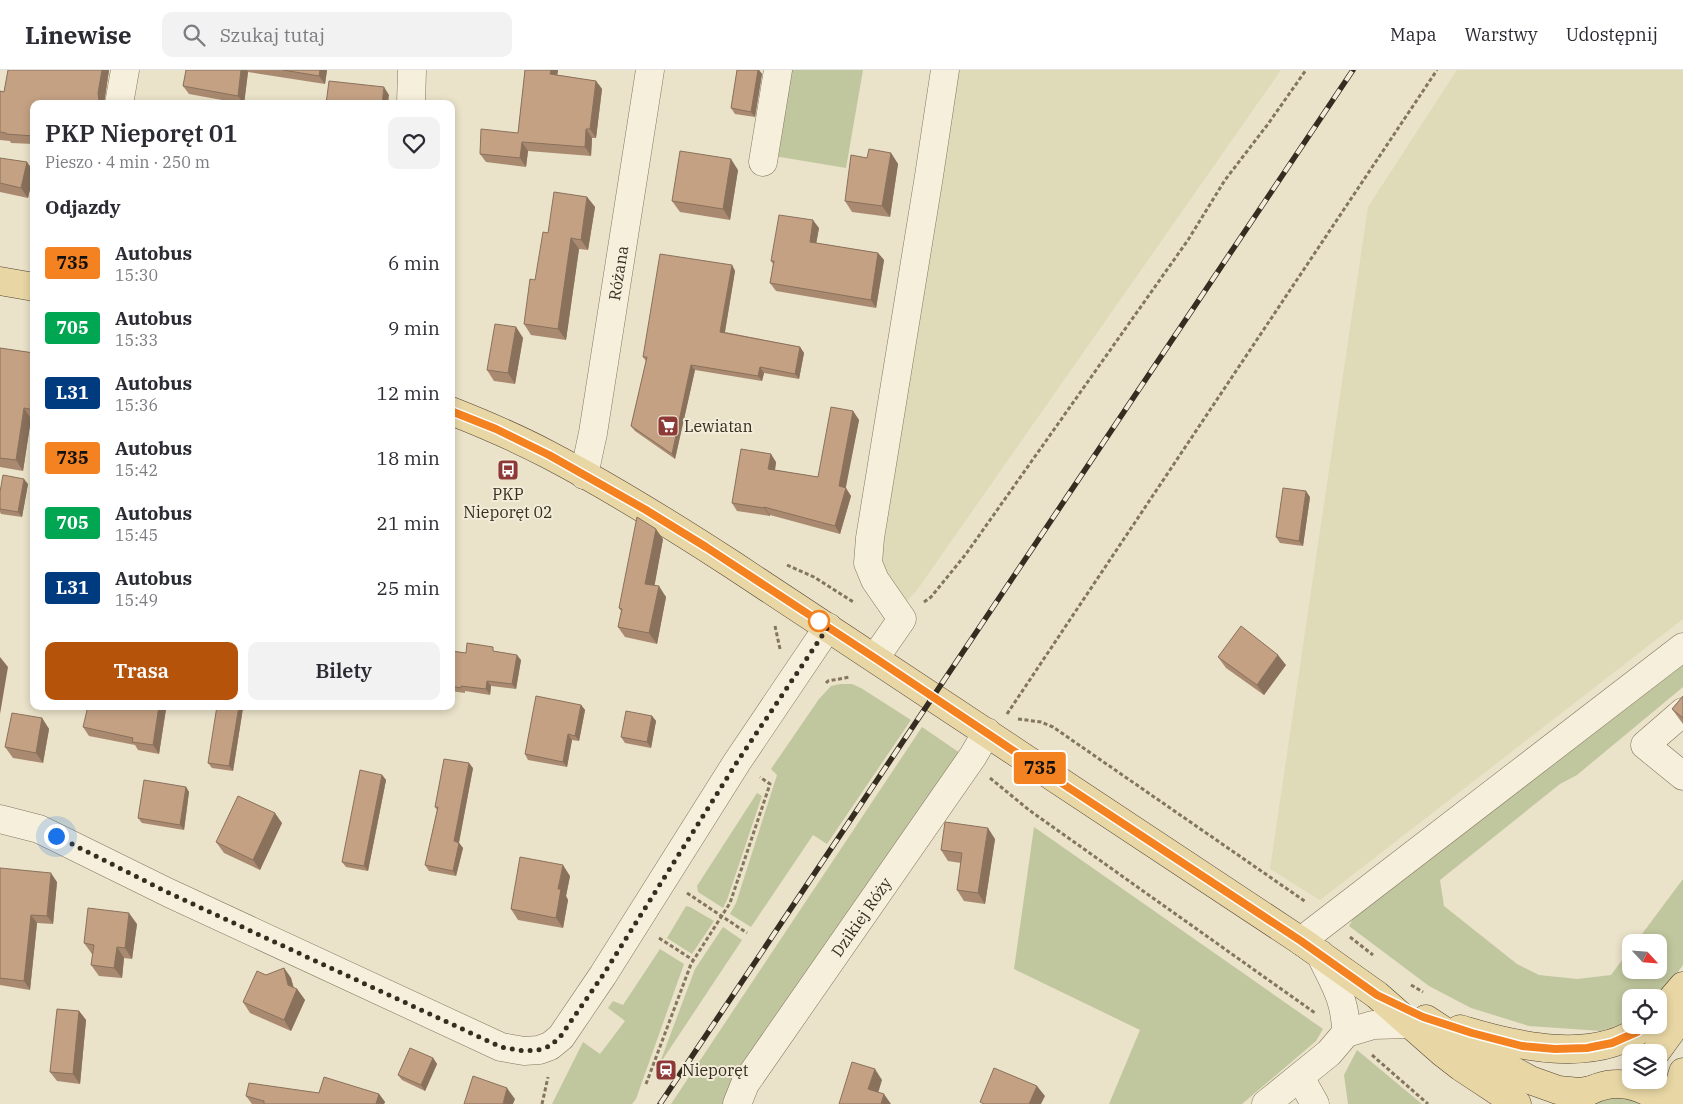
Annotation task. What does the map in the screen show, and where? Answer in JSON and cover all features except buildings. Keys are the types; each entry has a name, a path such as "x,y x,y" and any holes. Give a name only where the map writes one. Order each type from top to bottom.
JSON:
{"main road":[{"path":"0,281 30,286"},
{"path":"455,413 496,429 549,455 698,542 987,732 1310,948 1377,995 1472,1033 1522,1046 1555,1049 1587,1048 1612,1043 1632,1034"},
{"path":"1667,1005 1683,986"},
{"path":"1419,1011 1455,1038 1530,1080 1558,1090 1580,1092 1581,1097 1606,1085 1622,1082"},
{"path":"1419,1011 1461,1067 1517,1104"},
{"path":"1662,1044 1683,1015"},
{"path":"1676,1104 1683,1072"},
{"path":"1643,1089 1654,1094 1666,1104"}],"street":[{"path":"120,100 125,70"},
{"path":"411,100 412,70"},
{"name":"Różana","path":"584,475 650,70"},
{"path":"763,162 778,70"},
{"path":"875,658 902,619 875,580 868,563 870,538 928,186 945,70"},
{"path":"0,819 39,828 169,893 501,1047 524,1051 538,1050 550,1046 560,1037 603,975 737,762 828,627"},
{"path":"1346,1033 1346,1016 1342,999 1310,948 1330,920 1683,647"},
{"path":"1683,712 1645,745 1683,776"},
{"name":"Dzikiej Róży","path":"737,1104 744,1084 973,756 987,732"},
{"path":"1266,1104 1329,1053 1346,1033 1419,1011"},
{"path":"1300,1077 1315,1104"}],"path":[{"path":"902,619 931,597 966,554 1188,240 1225,180 1306,70"},
{"path":"987,732 1005,717 1437,70"},
{"path":"774,622 781,654"},
{"path":"646,1084 693,960 730,903 770,784 760,776"},
{"path":"687,893 747,933"},
{"path":"1330,920 1374,956"},
{"path":"659,938 693,960"},
{"path":"1410,984 1419,1011"},
{"path":"1346,1033 1428,1104"}],"shaded area":[{"path":"951,70 1281,70 917,590 903,605 885,575 876,538"},
{"path":"1457,70 1683,70 1683,619 1320,900 1270,869 1368,207"}],"green space":[{"path":"789,70 863,70 846,168 774,156"},
{"path":"1683,662 1683,687 1577,775 1560,784 1440,880 1444,906 1517,964 1539,975 1577,979 1611,975 1622,960 1622,979 1668,979 1668,934 1642,934 1683,879 1683,965 1666,989 1622,989 1622,1024 1601,1031 1529,1026 1471,1008 1429,986 1349,926 1358,910"},
{"path":"852,684 861,688 911,720 827,844 813,835 751,927 730,914 736,903 777,775 771,769 819,699 831,686"},
{"path":"922,727 960,753 726,1104 671,1104"},
{"path":"757,793 762,796 723,908 698,892 697,886"},
{"path":"1034,827 1323,1029 1316,1041 1242,1104 1109,1104 1140,1030 1014,969"},
{"path":"686,906 714,921 692,954 667,938"},
{"path":"723,927 742,940 659,1065 695,969"},
{"path":"660,949 684,964 636,1099 632,1104 552,1104 583,1042 600,1054 625,1021 608,1008 613,1001 623,1005"},
{"path":"1357,1050 1422,1104 1348,1104 1344,1075"},
{"path":"1614,1097 1630,1098 1645,1104 1594,1104 1598,1101"}],"railway":[{"path":"660,1104 1353,70"}],"bus line":[{"name":"735","path":"455,413 496,429 549,455 646,510 706,547 1301,941 1377,995 1423,1017 1472,1033 1522,1046 1555,1049 1587,1048 1612,1043 1632,1034"}],"place":[{"name":"Lewiatan","path":"668,426"},
{"name":"PKP Nieporęt 02","path":"508,470"},
{"name":"Nieporęt","path":"666,1070"}],"route":[{"path":"56,836 169,893 501,1047 524,1051 538,1050 550,1046 560,1037 603,975 737,762 828,627 819,621"}]}
